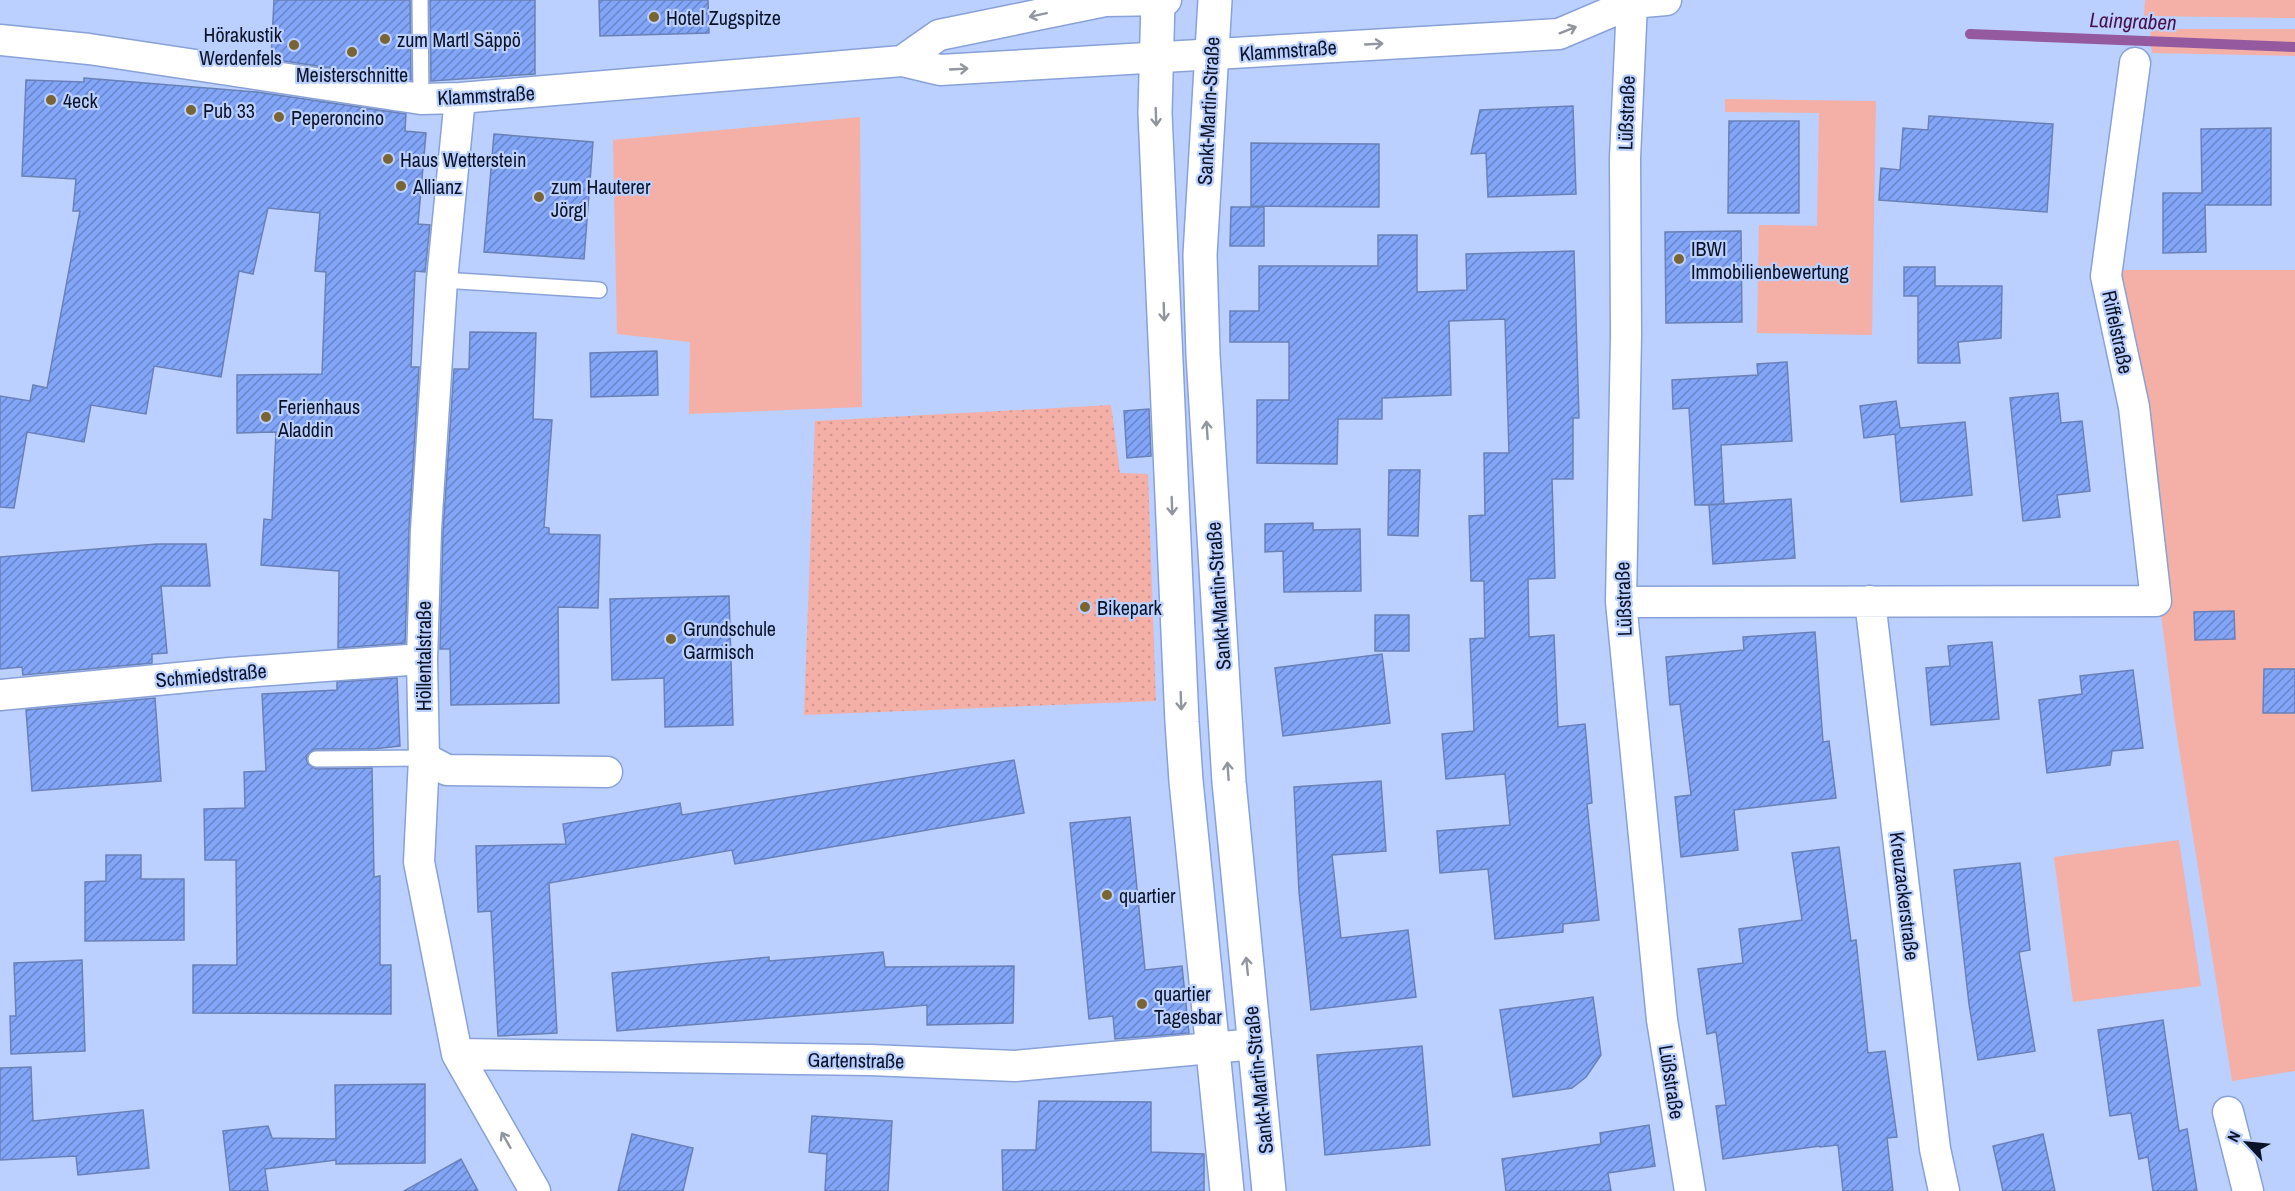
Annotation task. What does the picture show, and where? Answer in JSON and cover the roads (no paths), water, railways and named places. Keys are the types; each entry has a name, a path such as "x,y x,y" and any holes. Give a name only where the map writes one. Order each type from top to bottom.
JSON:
{"main road":[{"name":"Sankt-Martin-Straße","path":"1158,0 1155,113 1182,722 1227,1191"},
{"name":"Sankt-Martin-Straße","path":"1215,0 1200,255 1203,355 1229,782 1269,1191"}],"street":[{"path":"902,61 939,35 1105,1 1166,0"},
{"name":"Klammstraße","path":"0,40 89,49 421,99 460,98 902,61 940,70 1559,34 1628,1 1666,0"},
{"name":"Lüßstraße","path":"1628,1 1625,158 1626,335 1621,603 1662,1020 1690,1191"},
{"name":"Riffelstraße","path":"1870,601 2156,601 2134,407 2106,276 2135,63"},
{"name":"Höllentalstraße","path":"460,98 442,280 426,530 422,658 424,758 419,862 457,1054 535,1191"},
{"path":"1621,603 1870,601"},
{"name":"Kreuzackerstraße","path":"1870,601 1935,1149 1944,1191"},
{"name":"Schmiedstraße","path":"0,694 422,658"},
{"path":"424,758 447,770 607,772"},
{"name":"Gartenstraße","path":"457,1054 870,1060 1015,1066 1255,1044"},
{"path":"2228,1112 2247,1191"}],"lane":[{"path":"420,0 421,99"},
{"path":"442,280 598,290"},
{"path":"316,759 424,758"}],"waterway":[{"name":"Laingraben","path":"1970,34 2295,47"}],"place":[{"name":"Hotel Zugspitze","path":"654,17"},
{"name":"zum Martl Säppö","path":"385,39"},
{"name":"Hörakustik Werdenfels","path":"294,45"},
{"name":"Meisterschnitte","path":"352,52"},
{"name":"4eck","path":"51,100"},
{"name":"Pub 33","path":"191,110"},
{"name":"Peperoncino","path":"279,117"},
{"name":"Haus Wetterstein","path":"388,159"},
{"name":"Allianz","path":"401,186"},
{"name":"zum Hauterer Jörgl","path":"539,197"},
{"name":"IBWI Immobilienbewertung","path":"1679,259"},
{"name":"Ferienhaus Aladdin","path":"266,417"},
{"name":"Bikepark","path":"1085,607"},
{"name":"Grundschule Garmisch","path":"671,639"},
{"name":"quartier","path":"1107,895"},
{"name":"quartier Tagesbar","path":"1142,1004"}]}
